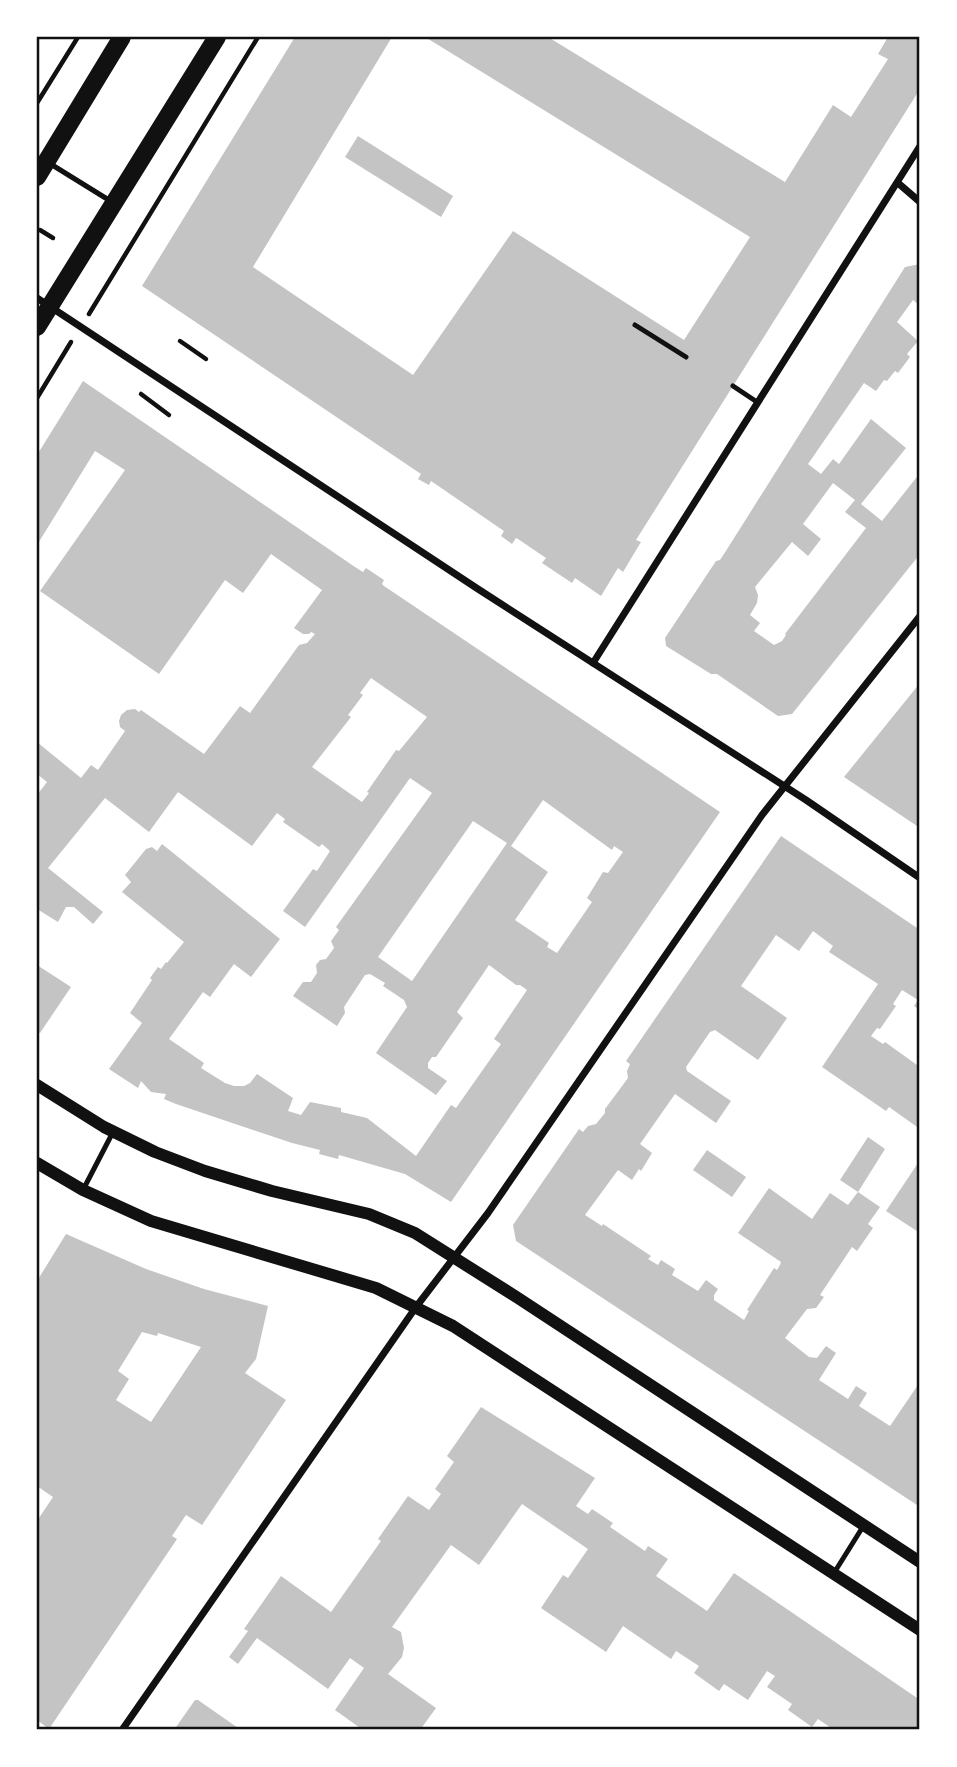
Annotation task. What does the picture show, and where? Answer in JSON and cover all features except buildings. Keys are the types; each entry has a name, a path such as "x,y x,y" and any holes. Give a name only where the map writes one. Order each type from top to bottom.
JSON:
{"main road":[{"path":"37,177 122,37"},
{"path":"37,327 43,302 114,203 217,37"}],"street":[{"path":"593,663 920,146"},
{"path":"898,183 920,202"},
{"path":"43,302 920,877"},
{"path":"122,1730 416,1307 488,1213 784,786 920,616"},
{"path":"37,1085 113,1132 155,1152 205,1171 272,1191 369,1213 415,1233 920,1562"},
{"path":"37,1163 83,1190 151,1221 376,1288 453,1326 920,1630"}],"lane":[{"path":"47,161 114,203"},
{"path":"635,325 686,357"},
{"path":"733,386 757,402"},
{"path":"83,1190 113,1132"},
{"path":"833,1574 864,1525"}],"path":[{"path":"37,103 78,37"},
{"path":"120,260 258,37"},
{"path":"40,230 53,238"},
{"path":"180,341 206,359"},
{"path":"37,398 47,380"},
{"path":"141,394 169,415"}]}
